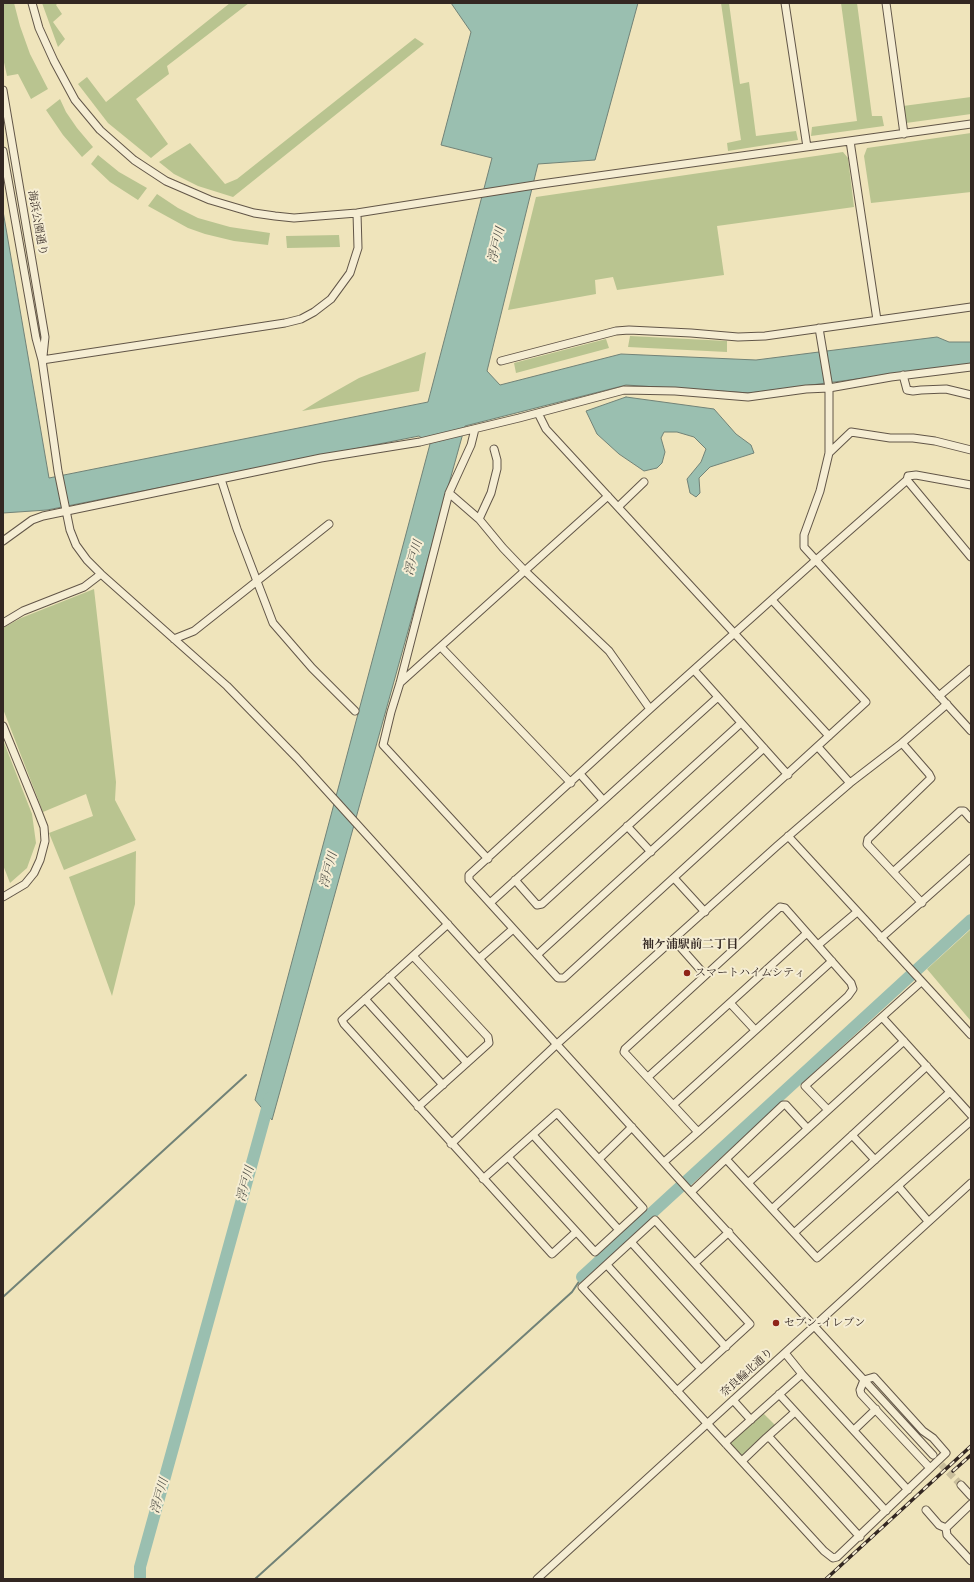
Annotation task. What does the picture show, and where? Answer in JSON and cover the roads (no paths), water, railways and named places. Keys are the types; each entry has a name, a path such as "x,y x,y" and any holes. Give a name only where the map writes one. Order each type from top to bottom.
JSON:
{"street":[{"path":"32,3 39,28 54,61 75,100 100,130 128,155 166,181 210,200 254,213 294,218 357,214 541,184 971,124"},
{"path":"785,3 807,147"},
{"path":"886,3 904,134"},
{"name":"海浜公園通り","path":"3,90 45,337 42,360"},
{"path":"850,141 877,320"},
{"name":"海浜公園通り","path":"3,151 36,338 42,360 58,471 66,512 76,545 87,560 254,712 480,958 677,1177 933,1455"},
{"path":"42,360 285,323 301,319 314,312 331,299 350,273 358,248 357,214"},
{"path":"501,362 616,331 629,330 691,333 738,337 765,336 971,307"},
{"path":"819,328 829,388 829,453 820,491 804,535 804,547 971,731"},
{"path":"3,541 32,520 43,516 321,458 425,440 474,429 629,389 748,397 806,389 829,388 971,367"},
{"path":"902,376 906,390 946,389 971,395"},
{"path":"538,412 546,430 829,736"},
{"path":"474,429 470,446 449,493 383,745 488,858"},
{"path":"829,453 851,432 890,438 914,438 935,441 971,450"},
{"path":"479,519 491,493 497,469 497,460 494,449"},
{"path":"772,600 866,702 788,775 564,978 558,978 469,880 469,875 650,709 816,560 907,480 908,476 916,475 971,485"},
{"path":"221,479 237,529 274,623 312,668 355,711"},
{"path":"907,480 971,557"},
{"path":"618,507 644,482"},
{"path":"449,493 479,519 524,570 609,651 650,709"},
{"path":"400,683 608,496"},
{"path":"174,639 194,631 329,524"},
{"path":"3,623 22,611 84,587 102,574"},
{"path":"441,647 571,783"},
{"path":"940,696 971,669"},
{"path":"694,670 788,775"},
{"path":"490,903 718,697"},
{"path":"451,1144 557,1044 788,836 850,783 902,743 947,704"},
{"path":"515,880 537,905 542,904 741,723"},
{"path":"3,726 38,809 44,827 44,842 40,860 34,873 25,884 3,897"},
{"path":"902,743 931,778 868,840 867,844 922,903"},
{"path":"818,747 850,783"},
{"path":"537,956 764,748"},
{"path":"580,774 603,800"},
{"path":"893,872 960,811 964,811 971,819"},
{"path":"627,826 651,852"},
{"path":"788,836 921,982 970,1031"},
{"path":"881,938 971,858"},
{"path":"674,878 705,912"},
{"path":"664,1162 698,1132 848,996 853,989 851,982 785,908 780,907 625,1049 624,1052 698,1132"},
{"path":"818,946 857,912"},
{"path":"448,924 342,1020 451,1144 552,1254 576,1232"},
{"path":"480,958 513,929"},
{"path":"648,1078 807,933"},
{"path":"674,940 705,975"},
{"path":"413,956 488,1037 489,1043 418,1107"},
{"path":"673,1105 832,961"},
{"path":"389,977 468,1063"},
{"path":"828,1110 805,1086 921,982"},
{"path":"365,999 443,1085"},
{"path":"730,1003 755,1030"},
{"path":"882,1017 971,1114"},
{"path":"748,1183 904,1041"},
{"path":"772,1209 927,1066"},
{"path":"794,1233 950,1092"},
{"path":"689,1190 726,1160 782,1105 786,1105 807,1128"},
{"path":"483,1179 557,1113 643,1208 595,1252 508,1157"},
{"path":"726,1160 817,1258 971,1121"},
{"path":"598,1159 632,1127"},
{"path":"533,1135 620,1230"},
{"path":"852,1135 875,1160"},
{"name":"奈良輪北通り","path":"538,1578 971,1183"},
{"path":"898,1186 928,1221"},
{"path":"677,1391 750,1324 655,1220 582,1287 707,1424 824,1551 834,1558 837,1557 860,1537 946,1453 933,1438 922,1431 874,1377 864,1380 860,1390 861,1394 930,1468"},
{"path":"695,1263 728,1232"},
{"path":"631,1242 726,1347"},
{"path":"606,1265 701,1369"},
{"path":"785,1353 802,1374 908,1490"},
{"path":"726,1444 727,1441 802,1374"},
{"path":"779,1394 886,1511"},
{"path":"733,1400 750,1420"},
{"path":"854,1430 876,1410"},
{"path":"742,1461 795,1412"},
{"path":"766,1438 770,1438 860,1537"},
{"path":"961,1485 971,1496"},
{"path":"946,1528 971,1504"},
{"path":"926,1510 939,1525 946,1528"},
{"path":"946,1528 947,1535 971,1561"}],"water":[{"path":"451,3 638,3 595,160 538,164 487,371 500,385 621,354 756,360 937,337 949,342 971,342 971,364 750,393 626,385 465,426 272,1120 255,1100 430,444 419,436 47,510 3,513 3,211 49,478 428,402 492,158 441,145 471,32"},
{"path":"626,397 714,409 736,434 751,445 754,453 710,467 699,478 700,493 696,497 690,493 687,479 701,462 706,449 694,437 677,432 664,432 661,438 665,452 662,463 657,468 644,471 619,454 597,434 586,411"}],"waterway":[{"path":"582,1277 971,920"},
{"path":"3,1297 246,1075"},
{"name":"浮戸川","path":"140,1579 140,1567 270,1098"},
{"path":"255,1579 572,1292 582,1277"}],"tunnel":[{"path":"934,1457 961,1485"}],"railway":[{"path":"826,1579 971,1446"},
{"path":"953,1471 971,1455"}],"place":[{"name":"スマートハイムシティ","path":"687,973"},
{"name":"セブン-イレブン","path":"776,1323"}],"district":[{"name":"袖ケ浦駅前二丁目","path":"690,945"}]}
